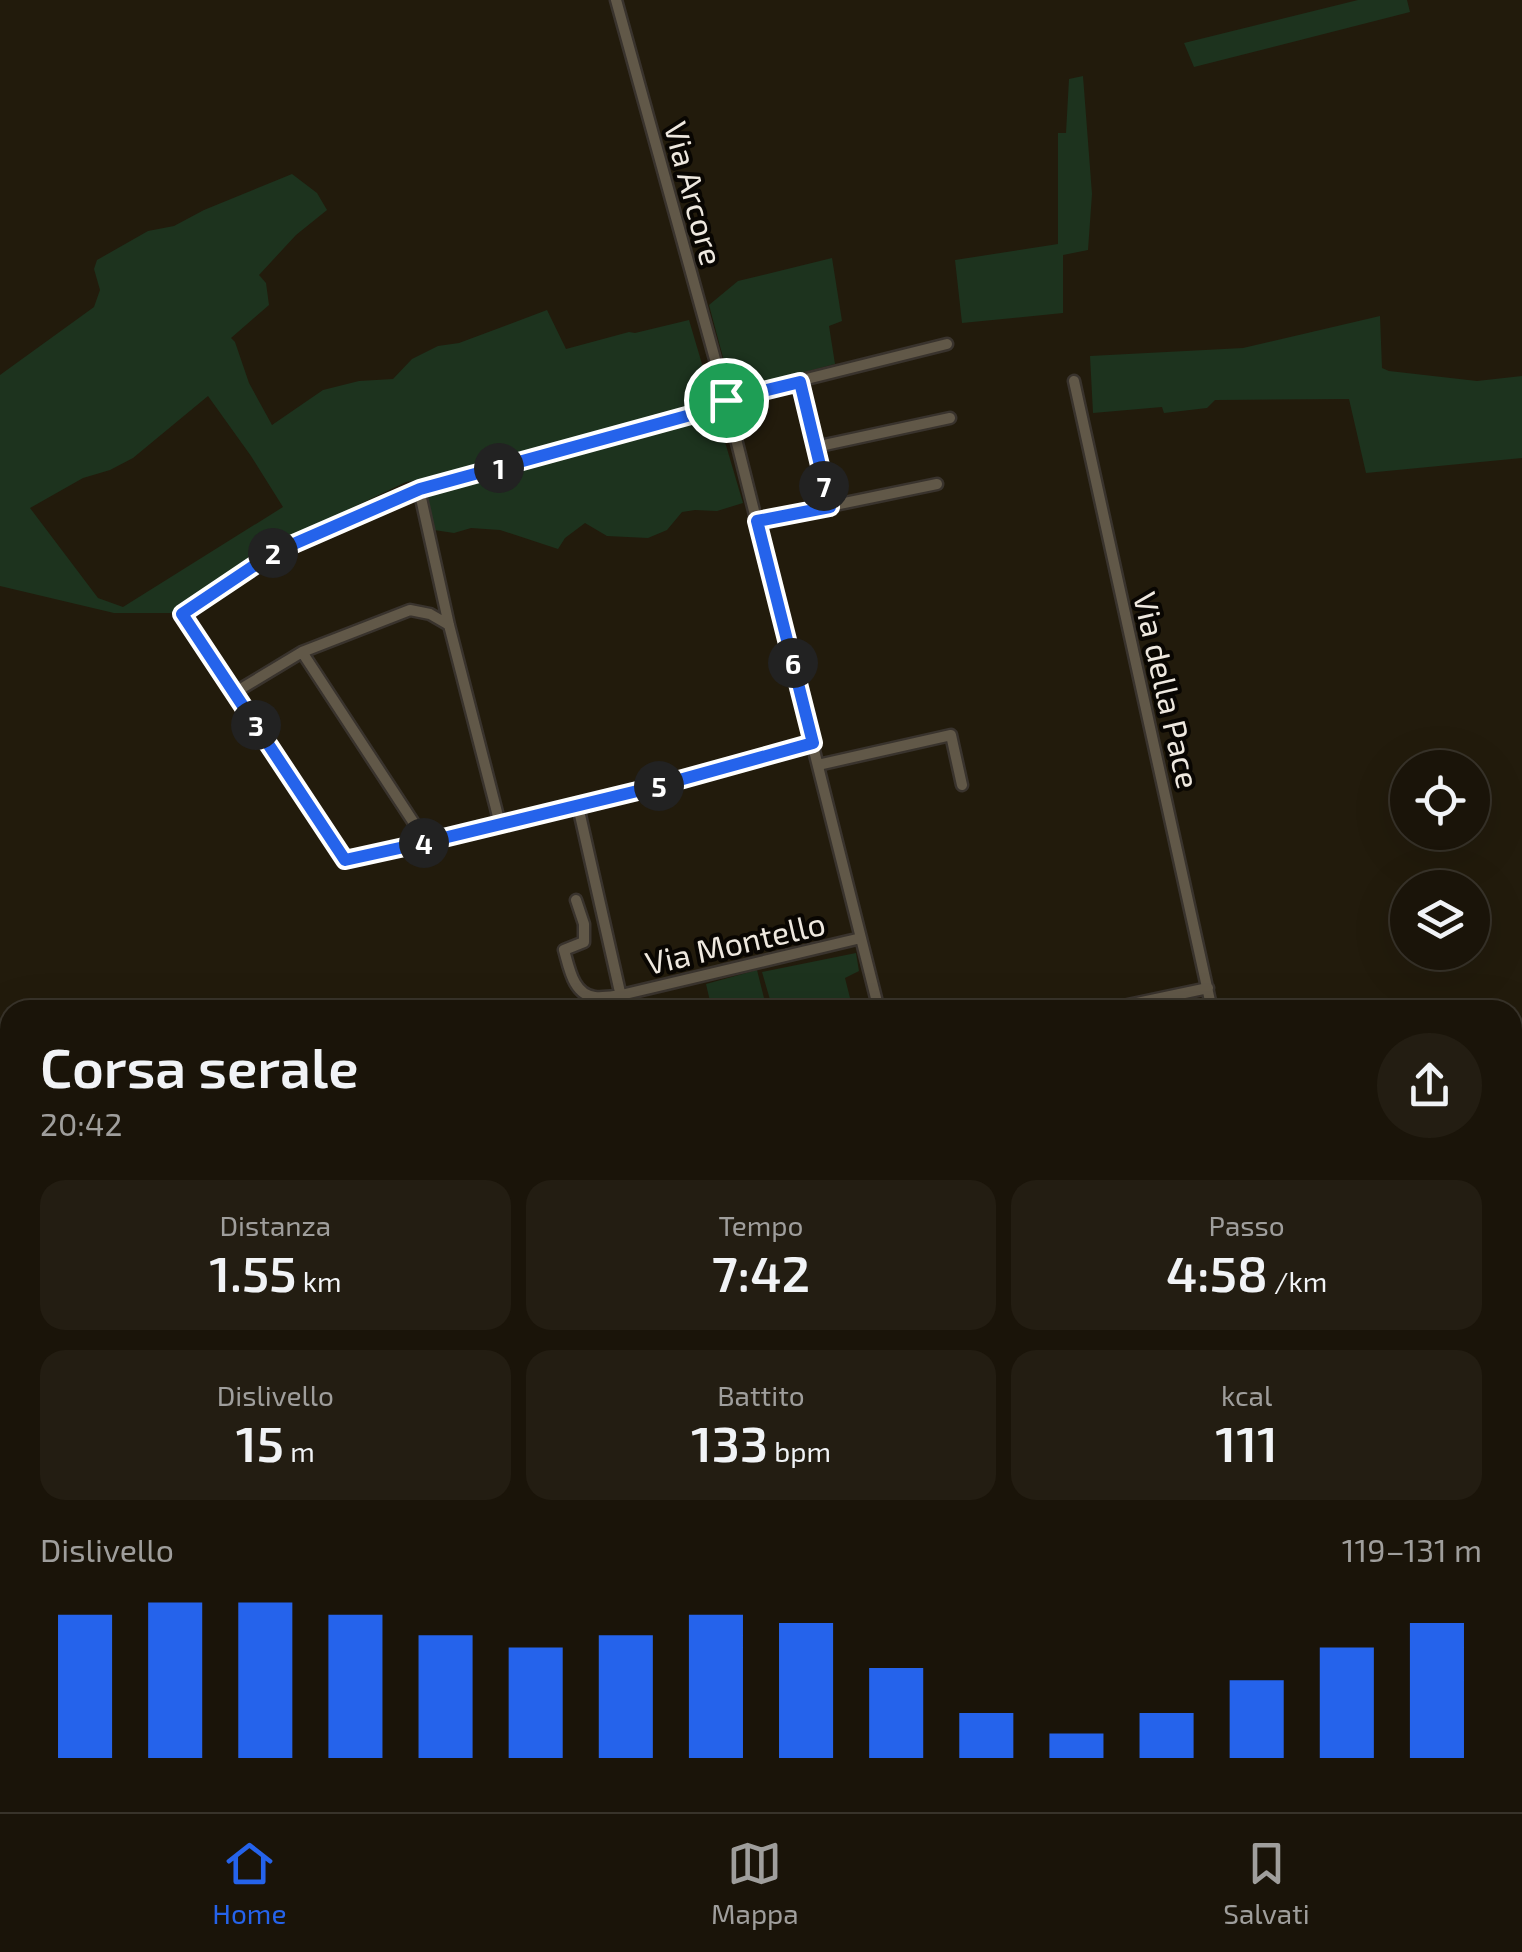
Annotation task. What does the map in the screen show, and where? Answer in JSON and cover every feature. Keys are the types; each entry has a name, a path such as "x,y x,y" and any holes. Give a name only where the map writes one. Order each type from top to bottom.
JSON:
{"street":[{"name":"Via Arcore","path":"616,0 727,402 878,1000"},
{"path":"813,743 654,787 345,860 182,614 273,553 420,489 947,344"},
{"name":"Via della Pace","path":"1074,381 1210,1000"},
{"path":"800,382 830,507"},
{"path":"815,447 950,418"},
{"path":"757,521 938,484"},
{"path":"420,489 449,626 500,824"},
{"path":"234,693 302,652 410,610 430,614 449,626"},
{"path":"302,652 427,842"},
{"path":"818,766 951,735 962,786"},
{"path":"580,815 622,1000"},
{"path":"576,900 584,924 584,942 564,950 573,980 591,998 621,995"},
{"name":"Via Montello","path":"621,995 862,938"},
{"path":"1151,1000 1208,988"}],"green space":[{"path":"1358,0 1407,0 1410,12 1194,67 1184,43"},
{"path":"1083,76 1092,194 1088,250 1063,255 1063,313 962,323 955,260 1058,244 1058,133 1066,133 1069,79"},
{"path":"292,174 317,193 327,210 296,235 259,275 266,283 269,305 231,338 272,425 323,390 359,381 393,379 412,359 438,346 459,343 547,310 566,349 689,320 743,503 717,511 682,512 667,530 648,538 607,536 585,523 565,538 558,549 500,530 434,530 418,480 406,482 289,538 171,613 114,613 0,586 0,375 94,307 100,290 94,269 97,260 148,231 174,226","holes":["208,396 283,507 123,607 98,598 30,508 83,478 133,458"]},
{"path":"832,258 842,321 829,326 835,364 732,391 709,305 738,281"},
{"path":"1380,316 1382,368 1389,371 1477,381 1522,376 1522,458 1366,473 1349,399 1215,400 1207,408 1164,413 1162,407 1093,413 1090,356 1243,348"},
{"path":"856,953 859,971 845,978 850,1000 770,1000 762,972"},
{"path":"757,970 764,1000 710,1000 706,984"}],"route":[{"path":"800,382 830,507 757,521 813,743 654,787 345,860 182,614 273,553 420,489 727,405 726,400 800,382"}]}
